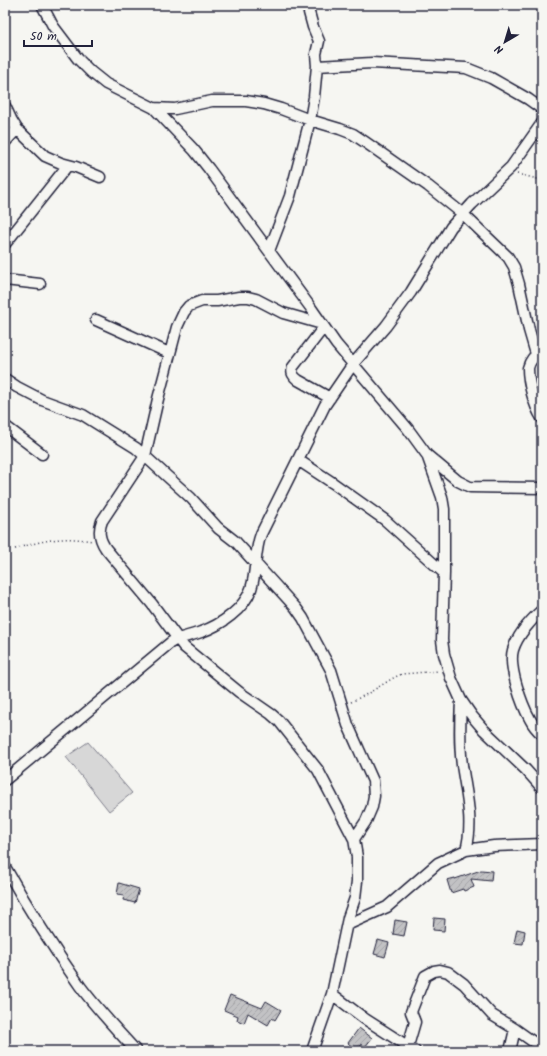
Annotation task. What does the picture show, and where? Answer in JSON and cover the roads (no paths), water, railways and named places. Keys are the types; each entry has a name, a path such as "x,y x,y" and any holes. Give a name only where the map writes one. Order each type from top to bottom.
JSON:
{"street":[{"path":"42,5 53,26 78,59 91,72 106,84 154,108 209,169 352,364 408,429 427,455 458,481 470,488 542,488"},
{"path":"268,251 290,196 310,120 317,66 316,54 319,41 313,27 307,5"},
{"path":"317,66 372,63 466,68 491,78 528,99 542,109"},
{"path":"154,108 175,109 212,101 246,101 264,104 353,134 428,186 463,214 508,257 514,267 520,284 529,330 539,352 529,364 528,372 535,403 542,418"},
{"path":"5,106 17,129 45,156 51,160 76,167 100,177"},
{"path":"5,780 157,653 178,639 208,629 240,608 250,590 254,576 256,551 261,534 330,398 352,364 390,321 411,292 451,227 507,171 542,123"},
{"path":"5,142 17,129"},
{"path":"5,244 68,165"},
{"path":"5,280 40,284"},
{"path":"312,1051 332,994 347,925 357,891 357,857 354,839 318,770 279,721 239,692 188,651 102,543 100,530 102,521 145,456 169,353 177,327 184,312 189,306 202,301 217,301 248,297 256,299 283,313 323,325"},
{"path":"96,320 169,353"},
{"path":"323,325 293,367 292,372 294,377 298,380 330,398"},
{"path":"5,379 42,400 78,412 129,444 145,456 191,498 210,520 236,542 296,608 331,670 348,725 373,781 374,796 372,807 366,821 354,839"},
{"path":"5,426 42,454"},
{"path":"427,455 442,497 444,509 442,640 448,669 461,700 472,716 542,788"},
{"path":"298,460 380,516 444,573"},
{"path":"542,610 519,638 513,651 512,661 515,679 526,711 531,721 542,734"},
{"path":"461,700 461,751 470,830 466,850"},
{"path":"347,925 387,907 438,863 466,850 494,846 542,844"},
{"path":"5,867 27,905 77,981 136,1051"},
{"path":"332,994 365,1019 412,1049 415,1022 411,1012 425,976 434,971 440,970 448,972 464,984 492,1015 542,1048"},
{"path":"510,1051 515,1029"}]}
